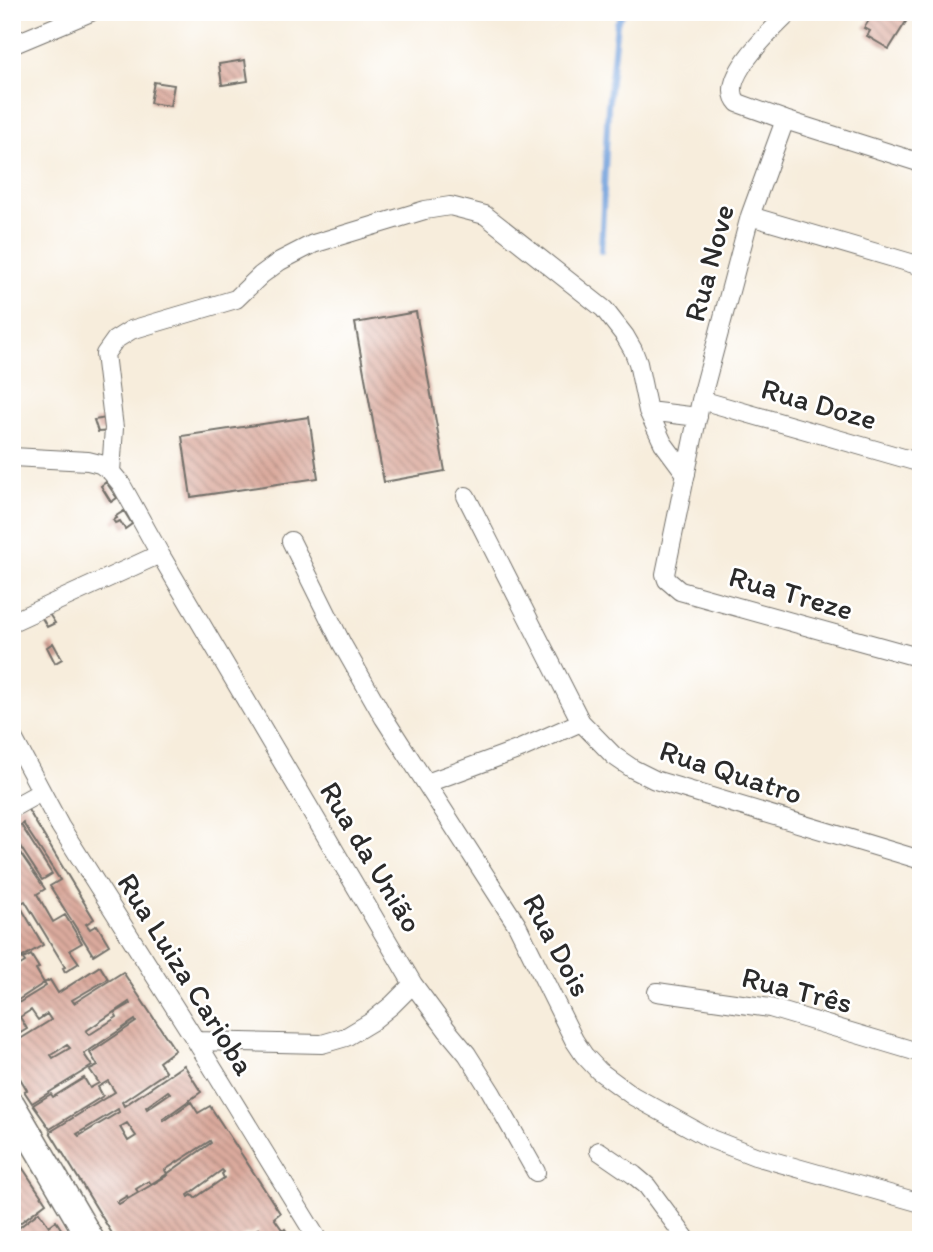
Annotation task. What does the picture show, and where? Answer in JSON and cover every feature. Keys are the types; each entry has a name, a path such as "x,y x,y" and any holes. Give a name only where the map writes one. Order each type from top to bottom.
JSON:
{"main road":[{"path":"12,1105 91,1240"}],"street":[{"path":"12,45 91,12"},
{"path":"790,12 750,54 733,85 734,99 738,103 785,120 921,163"},
{"name":"Rua Nove","path":"667,563 699,408 750,216 785,120"},
{"path":"111,472 114,428 105,354 115,340 131,330 236,299 280,261 313,244 425,209 450,206 485,215 604,309 633,350 648,411 663,443 685,474"},
{"path":"750,216 921,266"},
{"name":"Rua Doze","path":"648,411 699,408 921,463"},
{"path":"12,457 88,461 100,464 111,472"},
{"name":"Rua da União","path":"111,472 121,484 414,984 467,1054 536,1172"},
{"name":"Rua Quatro","path":"466,496 581,722 614,756 632,769 655,780 921,860"},
{"name":"Rua Dois","path":"291,541 342,644 384,718 517,925 575,1040 599,1071 633,1096 711,1139 755,1156 921,1203"},
{"path":"12,622 160,554"},
{"name":"Rua Treze","path":"667,563 667,580 680,591 921,658"},
{"path":"428,783 520,749 581,722"},
{"name":"Rua Luiza Carioba","path":"12,736 60,826 318,1240"},
{"path":"12,808 41,792"},
{"path":"196,1041 322,1044 346,1037 371,1022 414,984"},
{"name":"Rua Três","path":"657,992 771,1008 921,1053"},
{"path":"599,1151 647,1186 687,1240"}],"building":[{"path":"874,12 894,12 907,20 889,49 867,36 870,31 864,28"},
{"path":"245,60 248,81 222,85 219,64"},
{"path":"154,82 174,85 170,106 150,103"},
{"path":"416,312 445,471 384,482 355,323"},
{"path":"309,417 318,478 191,497 182,436"},
{"path":"106,418 112,431 98,432 94,420"},
{"path":"106,482 117,498 111,502 101,486"},
{"path":"124,511 132,524 125,529 120,521 115,523 113,520"},
{"path":"49,614 55,623 47,627 42,618"},
{"path":"53,643 62,659 55,663 47,647"},
{"path":"24,803 94,919 86,924 90,929 97,925 109,945 93,955 50,886 60,880 23,823 21,825 52,874 42,880 12,834 12,810"},
{"path":"12,841 45,889 37,894 53,922 65,915 82,943 70,950 79,963 65,972 65,967 25,901 19,904 43,945 12,963"},
{"path":"31,955 44,983 12,1004 12,970"},
{"path":"100,966 108,979 72,1000 74,1003 123,972 175,1050 159,1062 166,1072 122,1102 124,1106 184,1065 201,1092 163,1119 164,1121 191,1102 198,1113 210,1106 280,1213 274,1218 292,1240 247,1240 259,1231 258,1229 237,1240 116,1240 50,1132 115,1092 108,1081 98,1087 103,1096 50,1129 33,1105 51,1094 53,1097 84,1078 90,1088 99,1083 90,1070 98,1066 90,1053 136,1022 135,1020 84,1054 92,1066 32,1103 12,1065 12,1044 51,1020 47,1014 38,1020 31,1010 20,1017 27,1029 12,1038 12,1007 46,986 44,983 50,980 58,993","holes":["129,1002 130,1004 115,1013 117,1017 89,1035 86,1031","67,1045 70,1048 53,1058 51,1055","168,1091 170,1093 147,1109 146,1107","118,1109 119,1112 79,1136 77,1134","127,1123 136,1136 128,1141 120,1127","210,1141 211,1143 167,1174 165,1170","222,1170 224,1172 224,1178 195,1198 192,1195 188,1195","168,1175 119,1204 117,1202 138,1192 136,1189 149,1181 151,1184"]},
{"path":"12,1152 46,1203 12,1229 12,1198 21,1191 19,1188 12,1193"},
{"path":"39,1212 49,1226 56,1221 65,1235 58,1240 14,1240 12,1233"}],"waterway":[{"path":"601,251 608,107 617,23 624,12"}]}
